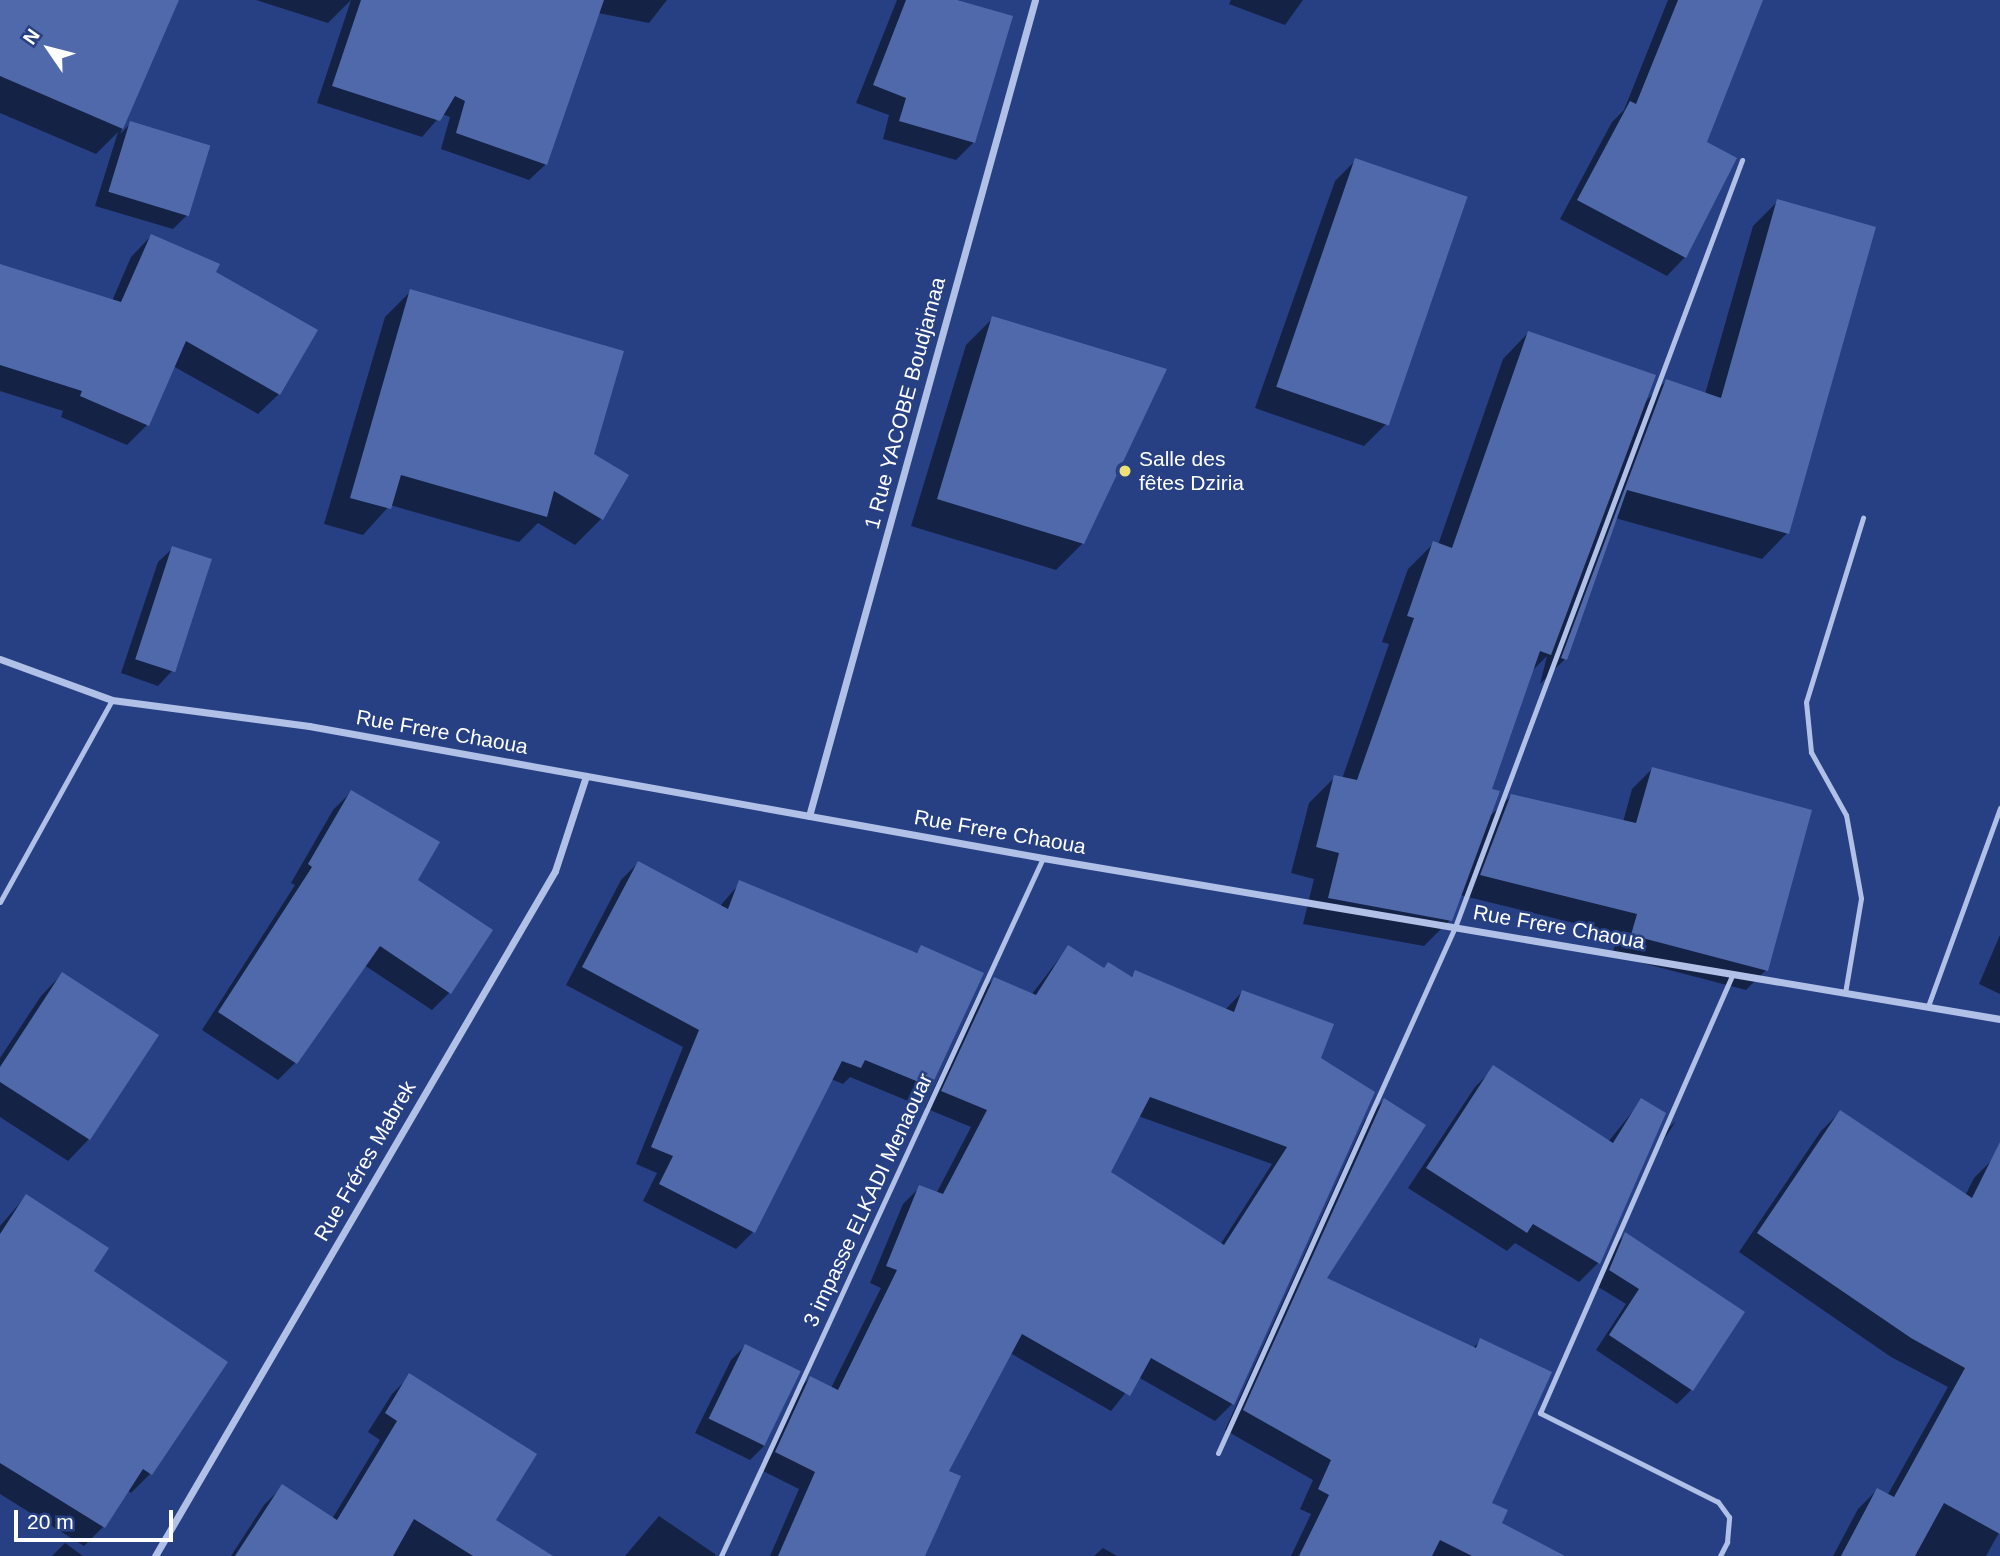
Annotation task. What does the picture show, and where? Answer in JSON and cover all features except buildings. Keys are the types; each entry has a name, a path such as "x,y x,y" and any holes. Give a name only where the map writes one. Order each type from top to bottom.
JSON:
{"street":[{"name":"1 Rue YACOBE Boudjamaa","path":"808,816 1035,0"},
{"name":"Rue Frere Chaoua","path":"0,659 112,700 309,726 1043,858 2000,1019"},
{"name":"Rue Fréres Mabrek","path":"155,1556 555,871 586,776"}],"lane":[{"path":"1218,1453 1455,927 1742,160"},
{"path":"1845,993 1861,898 1846,815 1811,752 1806,702 1863,518"},
{"path":"0,902 112,700"},
{"path":"1928,1006 2000,808"},
{"name":"3 impasse ELKADI Menaouar","path":"721,1556 1043,858"},
{"path":"1720,1556 1727,1542 1729,1517 1718,1502 1541,1413 1733,974"}],"place":[{"name":"Salle des fêtes Dziria","path":"1125,471"}]}
